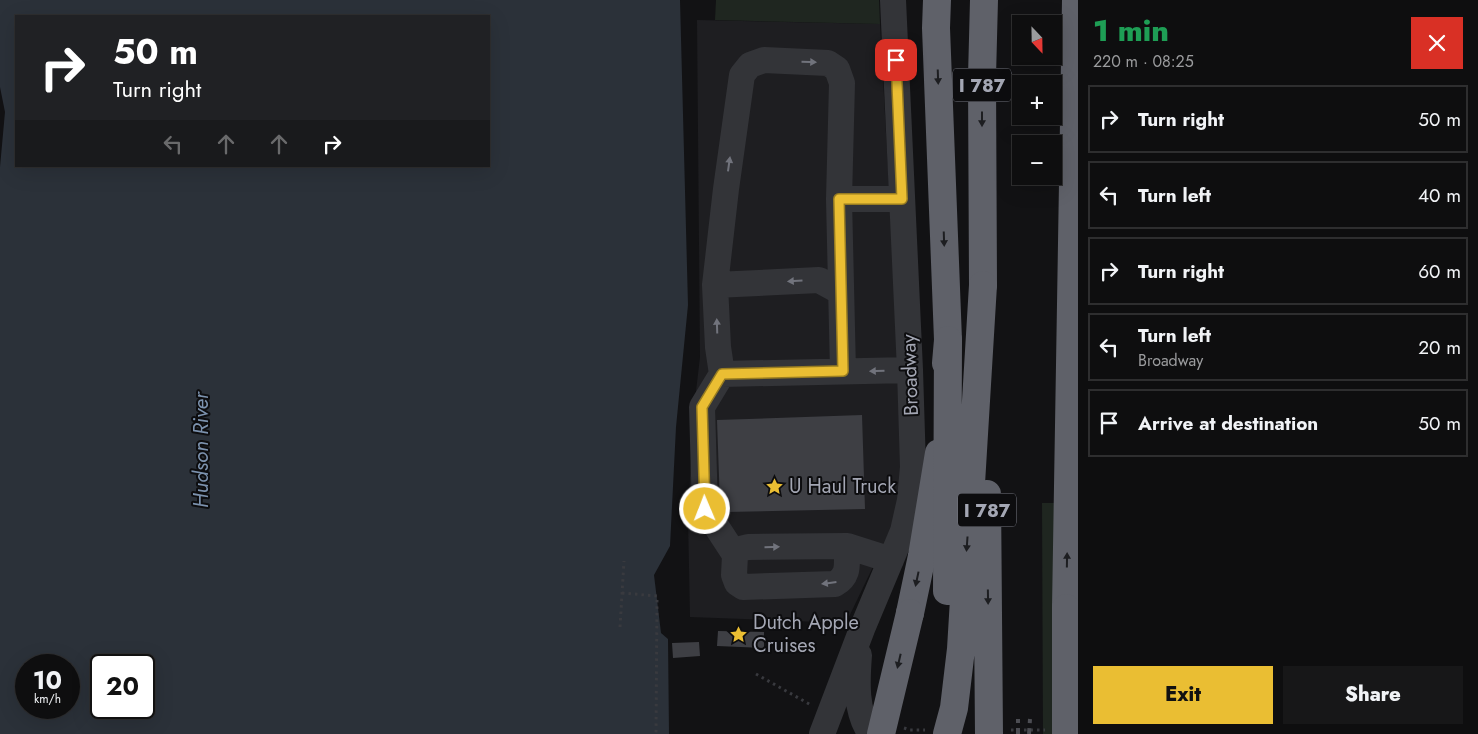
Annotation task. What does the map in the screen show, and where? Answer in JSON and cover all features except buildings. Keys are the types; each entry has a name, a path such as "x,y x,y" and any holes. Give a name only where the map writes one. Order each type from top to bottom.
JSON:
{"highway":[{"path":"937,0 936,28 948,340 947,734"},
{"name":"I 787","path":"984,0 982,77 983,285 989,734"},
{"path":"1066,734 1066,608 1076,0"},
{"path":"947,734 954,708 961,648 983,285"},
{"path":"881,734 922,556 938,470 948,340"},
{"path":"1066,608 1078,703"}],"street":[{"name":"Broadway","path":"822,734 908,515 912,484 910,370 893,0"},
{"path":"843,371 839,199 842,83 837,69 828,63 764,60 750,65 742,75 715,285 718,347 722,374 702,407 705,509 735,555 734,575 736,583 743,587 835,584 842,580 846,574 847,546"},
{"path":"839,199 902,199"},
{"path":"715,285 819,280 841,292"},
{"path":"722,374 910,370"},
{"path":"735,555 740,549 748,547 847,546 891,560"},
{"path":"862,629 858,693 861,714 872,734"}],"path":[{"path":"620,627 624,561"},
{"path":"622,593 657,596 656,734"},
{"path":"756,674 817,708"}],"shaded area":[{"path":"716,0 879,0 880,24 715,20"},
{"path":"697,20 880,24 906,498 846,623 690,617 688,518 693,417 700,357"},
{"path":"1042,503 1078,503 1078,734 1043,734"}],"water":[{"name":"Hudson River","path":"0,0 680,0 688,305 676,427 670,546 654,575 661,633 668,639 669,734 0,734 0,167 5,112 0,87"}],"railway":[{"path":"1018,719 1018,734"},
{"path":"1029,734 1030,719"}],"place":[{"name":"U Haul Truck","path":"775,486"},
{"name":"Dutch Apple Cruises","path":"739,634"}],"route":[{"path":"705,509 702,407 722,374 843,371 839,199 902,199 896,60"}]}
